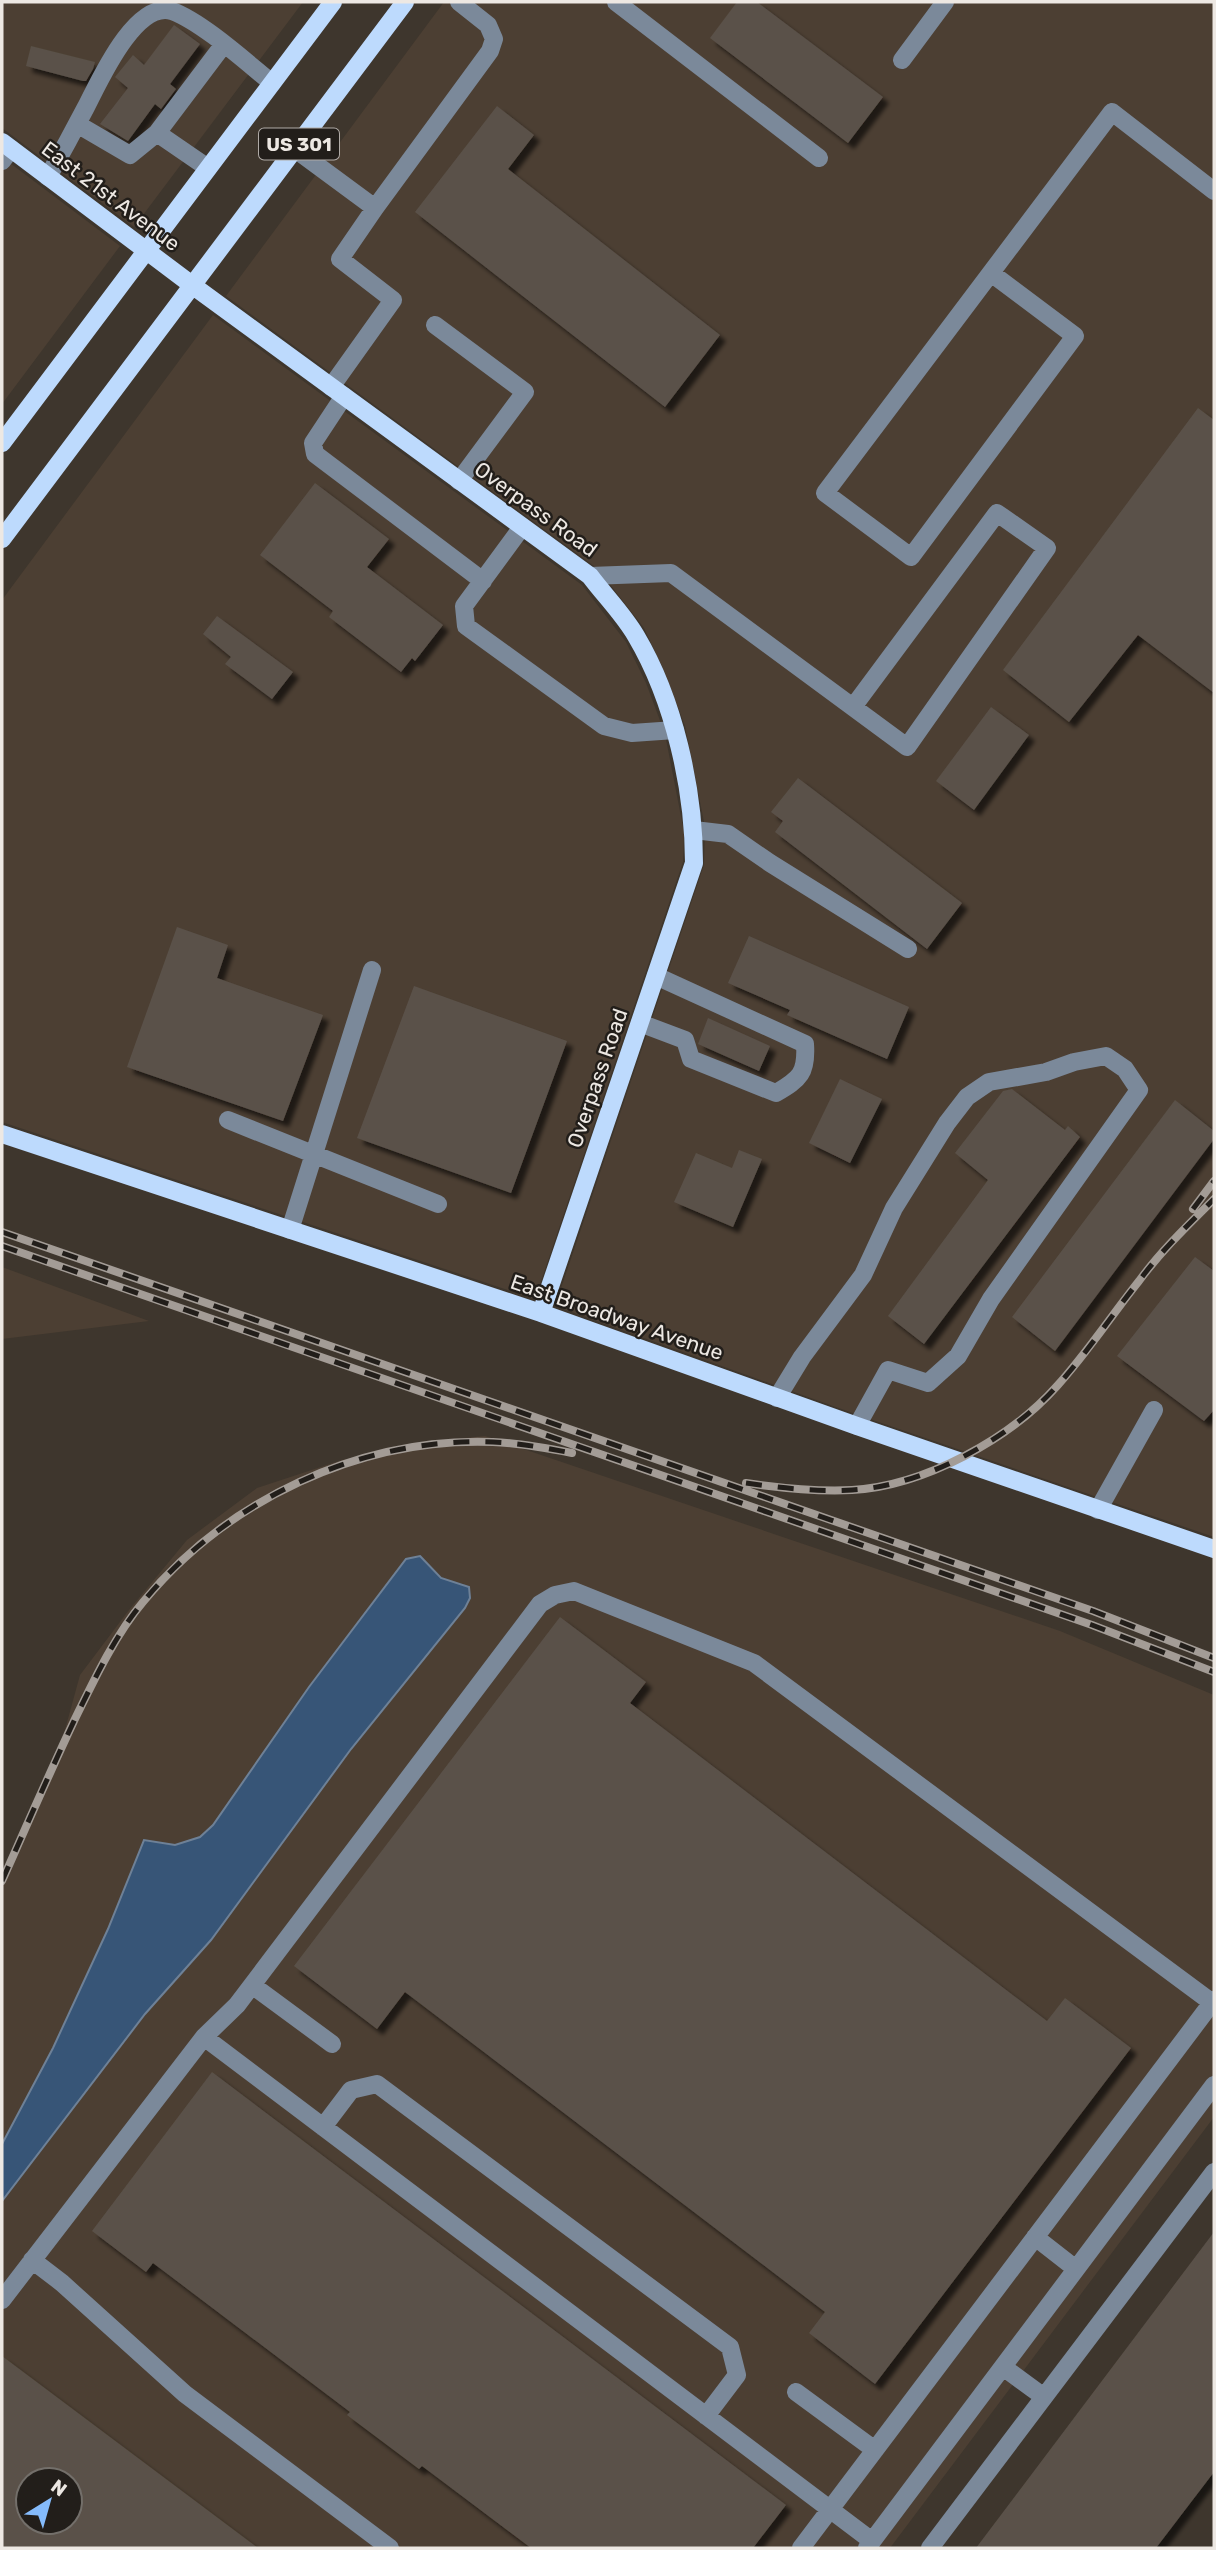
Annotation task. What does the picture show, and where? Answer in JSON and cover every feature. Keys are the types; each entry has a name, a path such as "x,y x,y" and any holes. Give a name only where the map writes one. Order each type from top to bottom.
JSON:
{"main road":[{"name":"US 301","path":"2,443 333,2"},
{"name":"US 301","path":"2,539 405,2"},
{"name":"East 21st Avenue","path":"5,151 48,177 192,285"},
{"name":"Overpass Road","path":"192,285 590,576 636,635 656,678 675,730 694,830 694,863 541,1314"},
{"name":"East Broadway Avenue","path":"2,1134 541,1314 1214,1549"}],"lane":[{"path":"458,2 488,25 494,39 490,51 340,259 393,300 337,392 313,443 315,454 483,581"},
{"path":"617,2 819,158"},
{"path":"902,60 945,2"},
{"path":"48,177 97,80 130,30 155,10 171,10 223,44 272,83"},
{"path":"77,124 130,155 157,133 223,44"},
{"path":"990,273 1075,336 911,557 825,493 990,273 1112,112 1214,191"},
{"path":"157,133 208,168"},
{"path":"295,149 375,208"},
{"path":"435,325 524,392 459,481"},
{"path":"590,576 671,573 907,747 1047,548 997,513 853,707"},
{"path":"522,527 464,606 466,626 604,726 632,733 675,730"},
{"path":"694,830 728,834 908,949"},
{"path":"290,1230 373,970"},
{"path":"640,1023 685,1040 691,1059 776,1093 797,1081 806,1060 806,1044 656,975"},
{"path":"777,1398 802,1357 863,1275 894,1208 947,1122 967,1097 989,1083 1046,1073 1074,1062 1106,1056 1125,1069 1139,1090 991,1299 958,1356 928,1383 888,1370 857,1426"},
{"path":"228,1120 438,1204"},
{"path":"1098,1510 1154,1410"},
{"path":"2,2300 204,2037 237,2005 540,1604 555,1595 574,1591 754,1663 1214,2002 801,2548"},
{"path":"252,1985 331,2044"},
{"path":"204,2037 830,2510 870,2545 1214,2085"},
{"path":"323,2127 351,2090 377,2084 730,2347 737,2375 706,2416"},
{"path":"930,2548 1214,2172"},
{"path":"1035,2238 1076,2269"},
{"path":"33,2260 185,2394 390,2548"},
{"path":"1003,2367 1044,2398"},
{"path":"796,2392 875,2450"}],"shaded area":[{"path":"2,2 303,2 134,227 2,128"},
{"path":"444,2 1214,2 1214,1537 861,1416 555,1306 704,865 705,827 685,726 644,628 598,569 226,296"},
{"path":"2,157 120,246 2,404"},
{"path":"213,315 582,585 626,642 646,683 665,734 684,832 683,862 535,1299 2,1122 2,600"},
{"path":"2,1267 149,1321 2,1339"},
{"path":"485,1436 1060,1631 1214,1695 1214,2117 890,2548 2,2548 2,2201 145,2014 211,1940 351,1749 465,1608 464,1584 441,1579 420,1556 406,1559 309,1687 213,1825 201,1837 175,1845 144,1840 108,1929 53,2048 2,2144 2,1880 63,1737 80,1675 129,1610 187,1540 257,1488 342,1460 436,1441"}],"water":[{"path":"420,1556 441,1578 469,1587 470,1598 465,1608 351,1749 211,1940 145,2014 2,2201 2,2144 53,2048 108,1929 144,1840 175,1845 200,1837 213,1825 309,1687 406,1559"}],"building":[{"path":"737,2 757,2 883,97 848,143 710,38"},
{"path":"174,25 200,44 170,84 176,89 161,109 155,104 128,141 100,124 128,88 115,77 133,55 144,65"},
{"path":"31,46 95,62 93,69 86,81 83,81 26,66"},
{"path":"497,106 534,135 508,169 720,335 665,407 415,212"},
{"path":"1198,408 1214,420 1214,693 1138,635 1069,722 1003,670"},
{"path":"315,483 389,539 367,567 443,625 415,661 412,658 401,672 329,617 333,611 260,555"},
{"path":"217,616 293,672 272,699 225,664 231,657 203,634"},
{"path":"991,707 1029,735 974,810 936,781"},
{"path":"798,778 962,903 927,949 775,832 783,821 771,812"},
{"path":"177,927 228,945 217,978 323,1015 283,1121 127,1067"},
{"path":"749,936 909,1007 887,1059 787,1015 790,1010 728,983"},
{"path":"414,986 567,1041 511,1193 357,1138"},
{"path":"708,1018 770,1046 759,1071 698,1044"},
{"path":"840,1079 882,1099 850,1163 809,1143"},
{"path":"1012,1089 1065,1130 1068,1126 1080,1137 924,1344 888,1316 988,1180 955,1153 1003,1091"},
{"path":"1175,1100 1214,1131 1214,1139 1055,1351 1012,1317"},
{"path":"739,1150 762,1159 733,1227 674,1202 696,1153 732,1168"},
{"path":"1195,1257 1214,1271 1214,1410 1204,1421 1117,1356"},
{"path":"560,1617 646,1682 630,1703 1047,2021 1065,1998 1131,2048 875,2384 809,2333 825,2312 405,1992 377,2029 294,1966"},
{"path":"212,2072 786,2505 753,2548 531,2548 422,2466 419,2469 347,2415 350,2412 153,2263 146,2272 92,2231"},
{"path":"1214,2232 1214,2472 1156,2548 976,2548"},
{"path":"2,2356 258,2548 2,2548"}],"railway":[{"path":"1193,1209 1214,1181"},
{"path":"746,1483 826,1490 880,1487 936,1469 990,1441 1038,1406 1057,1386 1156,1259 1214,1199"},
{"path":"2,1232 1093,1611 1214,1658"},
{"path":"2,1246 1092,1625 1214,1672"},
{"path":"2,1881 74,1721 114,1644 143,1602 177,1566 214,1533 256,1505 300,1482 346,1464 394,1451 443,1443 493,1442 572,1453"}]}
